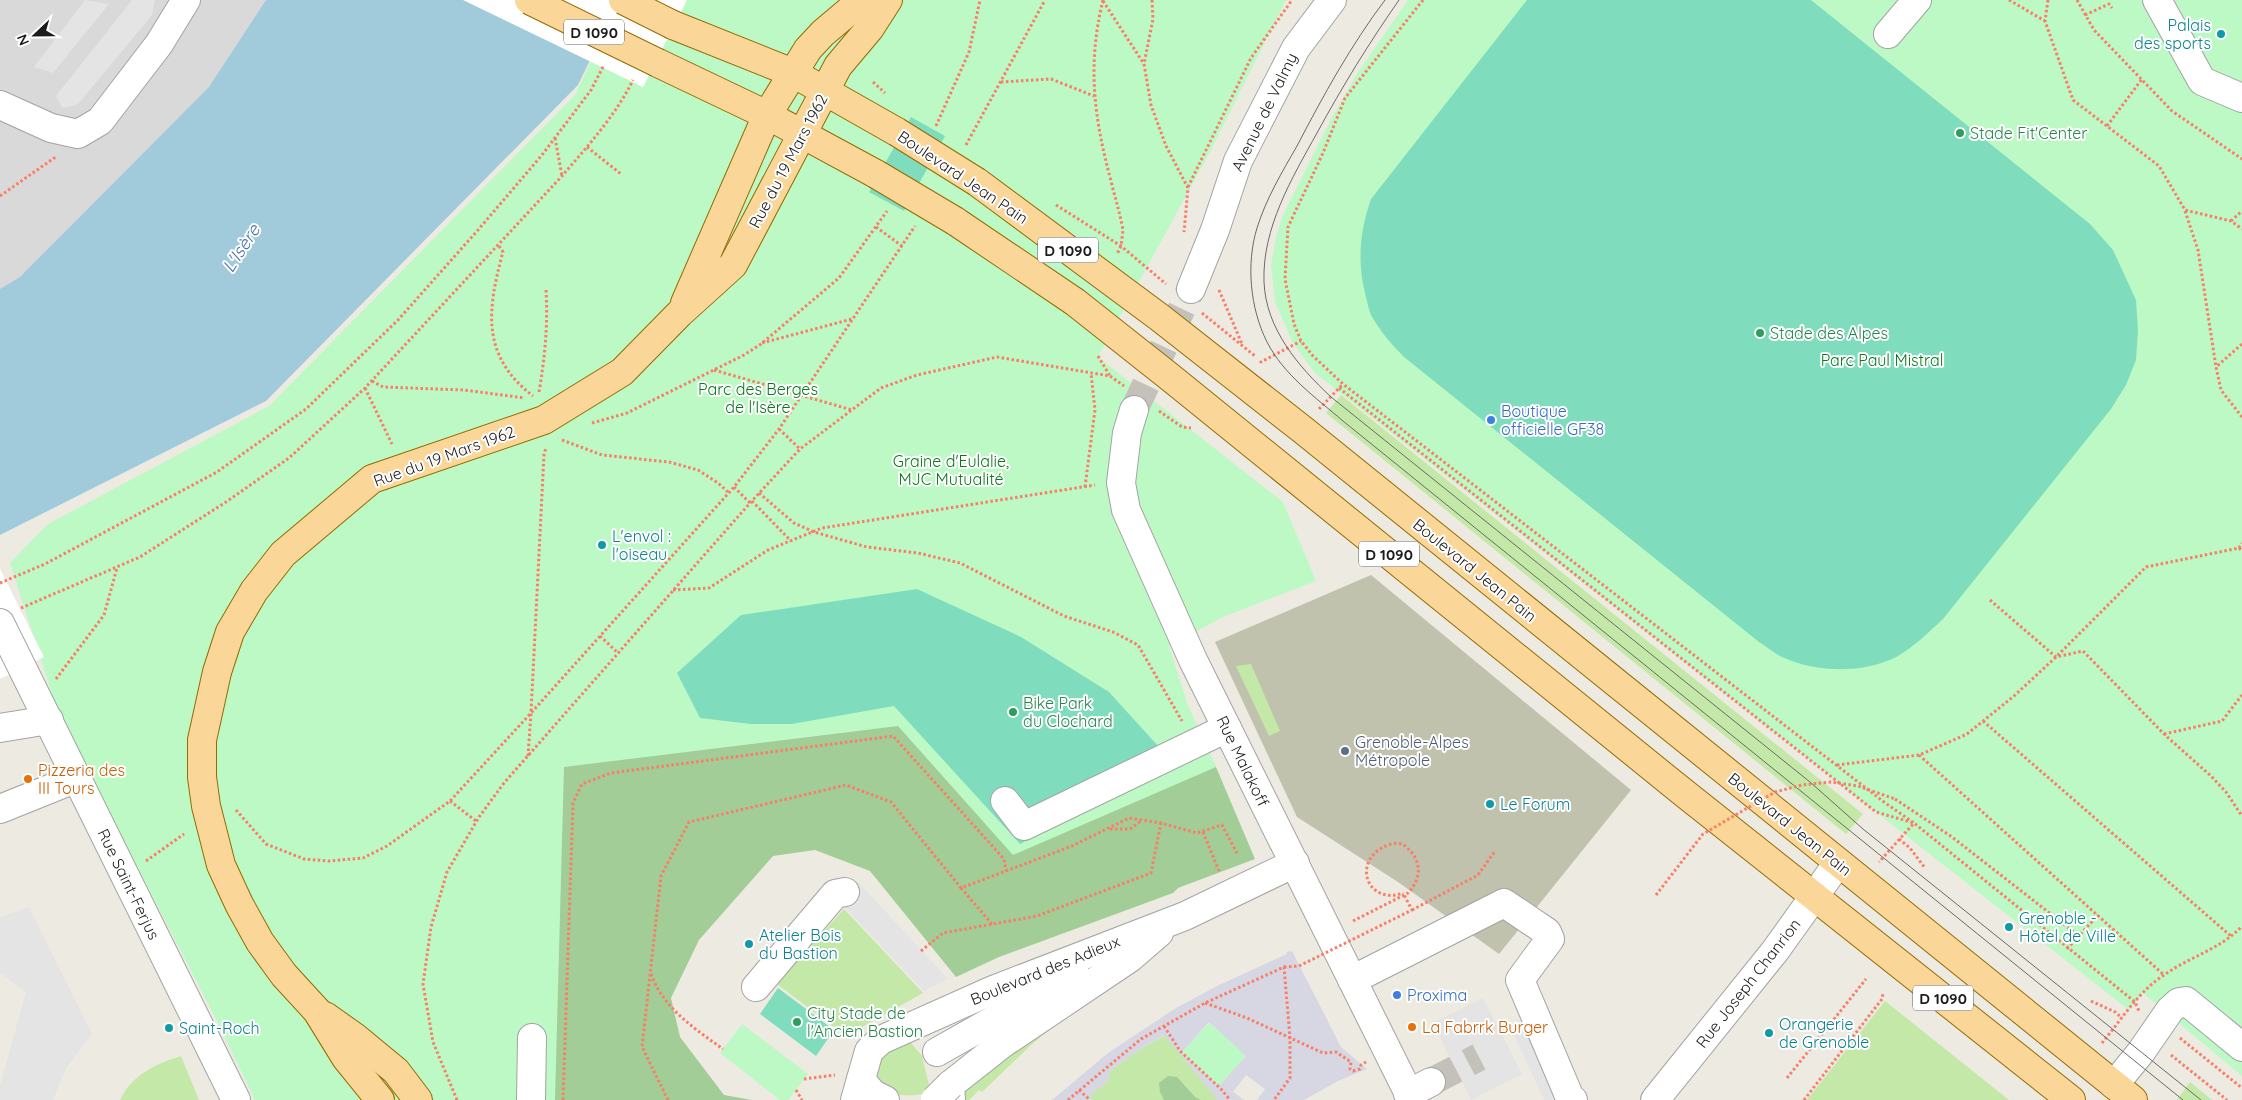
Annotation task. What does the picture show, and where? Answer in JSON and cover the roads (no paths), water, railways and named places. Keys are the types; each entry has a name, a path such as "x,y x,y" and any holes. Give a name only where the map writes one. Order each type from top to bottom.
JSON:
{"main road":[{"name":"D 1090","path":"529,0 647,68 767,115 876,174 955,221 1075,302 2071,1100"},
{"name":"D 1090","path":"623,0 673,25 793,73"},
{"name":"Rue du 19 Mars 1962","path":"680,313 767,115 808,49 862,0"},
{"name":"Rue du 19 Mars 1962","path":"380,1100 346,1058 317,1011 284,975 260,942 239,904 222,865 206,806 202,777 202,740 217,672 230,632 254,591 283,554 372,479 544,420 622,372 680,313 733,265 781,178 801,134 838,66 870,28 888,0"},
{"name":"Boulevard Jean Pain","path":"793,73 896,132 977,182 1159,317 1303,430 2123,1092"},
{"name":"Rue du 19 Mars 1962","path":"317,1011 356,1038 396,1071 418,1100"}],"street":[{"path":"0,105 51,128 78,134 100,121 159,44 186,0"},
{"name":"Avenue de Valmy","path":"1187,295 1215,230 1238,161 1296,48 1332,0"},
{"path":"1888,34 1917,0"},
{"path":"2157,0 2202,82 2242,98"},
{"name":"Rue Malakoff","path":"1139,403 1127,433 1121,483 1126,510 1189,651 1352,980 1417,1092"},
{"name":"Rue Saint-Ferjus","path":"8,616 22,668 236,1100"},
{"path":"0,728 43,709"},
{"path":"1005,801 1024,826 1227,728"},
{"path":"0,808 77,778"},
{"name":"Boulevard des Adieux","path":"852,1085 869,1051 881,1040 993,990 1185,916 1295,863"},
{"name":"Rue Joseph Chanrion","path":"1655,1100 1717,1026 1838,863"},
{"path":"756,987 835,894 845,892"},
{"path":"1352,980 1504,903 1547,932 1550,939 1520,980 1570,1098 1573,1100"},
{"name":"Boulevard des Adieux","path":"1161,931 1130,958 1002,1044 945,1096 935,1074 937,1052 1046,989 1161,931 1185,916"},
{"path":"2123,1092 2156,1030 2170,1010 2179,1002 2186,1001 2242,1047"},
{"path":"907,1028 937,1052"},
{"path":"531,1100 532,1038"},
{"path":"852,1085 885,1100"}],"water":[{"name":"L'Isère","path":"266,0 619,0 578,85 266,401 0,535 0,289 20,277 209,87"}],"tunnel":[{"path":"1134,410 1191,289"},
{"path":"1431,1082 1479,1057"}],"tram line":[{"path":"1385,0 1349,53 1327,90 1275,186 1257,228 1251,271 1253,300 1261,329 1274,354 1301,385 1343,421 2183,1100"},
{"path":"1399,0 1366,49 1326,116 1280,204 1273,223 1268,242 1264,282 1266,299 1271,315 1277,331 1286,346 1307,373 1331,397 1810,782 1863,829 2201,1100"}],"place":[{"name":"Palais des sports","path":"2221,34"},
{"name":"Stade Fit'Center","path":"1960,133"},
{"name":"Stade des Alpes","path":"1760,333"},
{"name":"Boutique officielle GF38","path":"1491,420"},
{"name":"L'envol : l'oiseau","path":"602,545"},
{"name":"Bike Park du Clochard","path":"1013,712"},
{"name":"Grenoble-Alpes Métropole","path":"1345,751"},
{"name":"Pizzeria des III Tours","path":"28,779"},
{"name":"Le Forum","path":"1490,804"},
{"name":"Grenoble - Hôtel de Ville","path":"2009,927"},
{"name":"Atelier Bois du Bastion","path":"749,944"},
{"name":"Proxima","path":"1397,995"},
{"name":"City Stade de l'Ancien Bastion","path":"797,1022"},
{"name":"La Fabrrk Burger","path":"1412,1027"},
{"name":"Saint-Roch","path":"169,1028"},
{"name":"Orangerie de Grenoble","path":"1769,1033"}],"park label":[{"name":"Parc Paul Mistral","path":"1882,360"},
{"name":"Parc des Berges de l'Isère","path":"758,398"},
{"name":"Graine d'Eulalie, MJC Mutualité","path":"951,470"}]}
